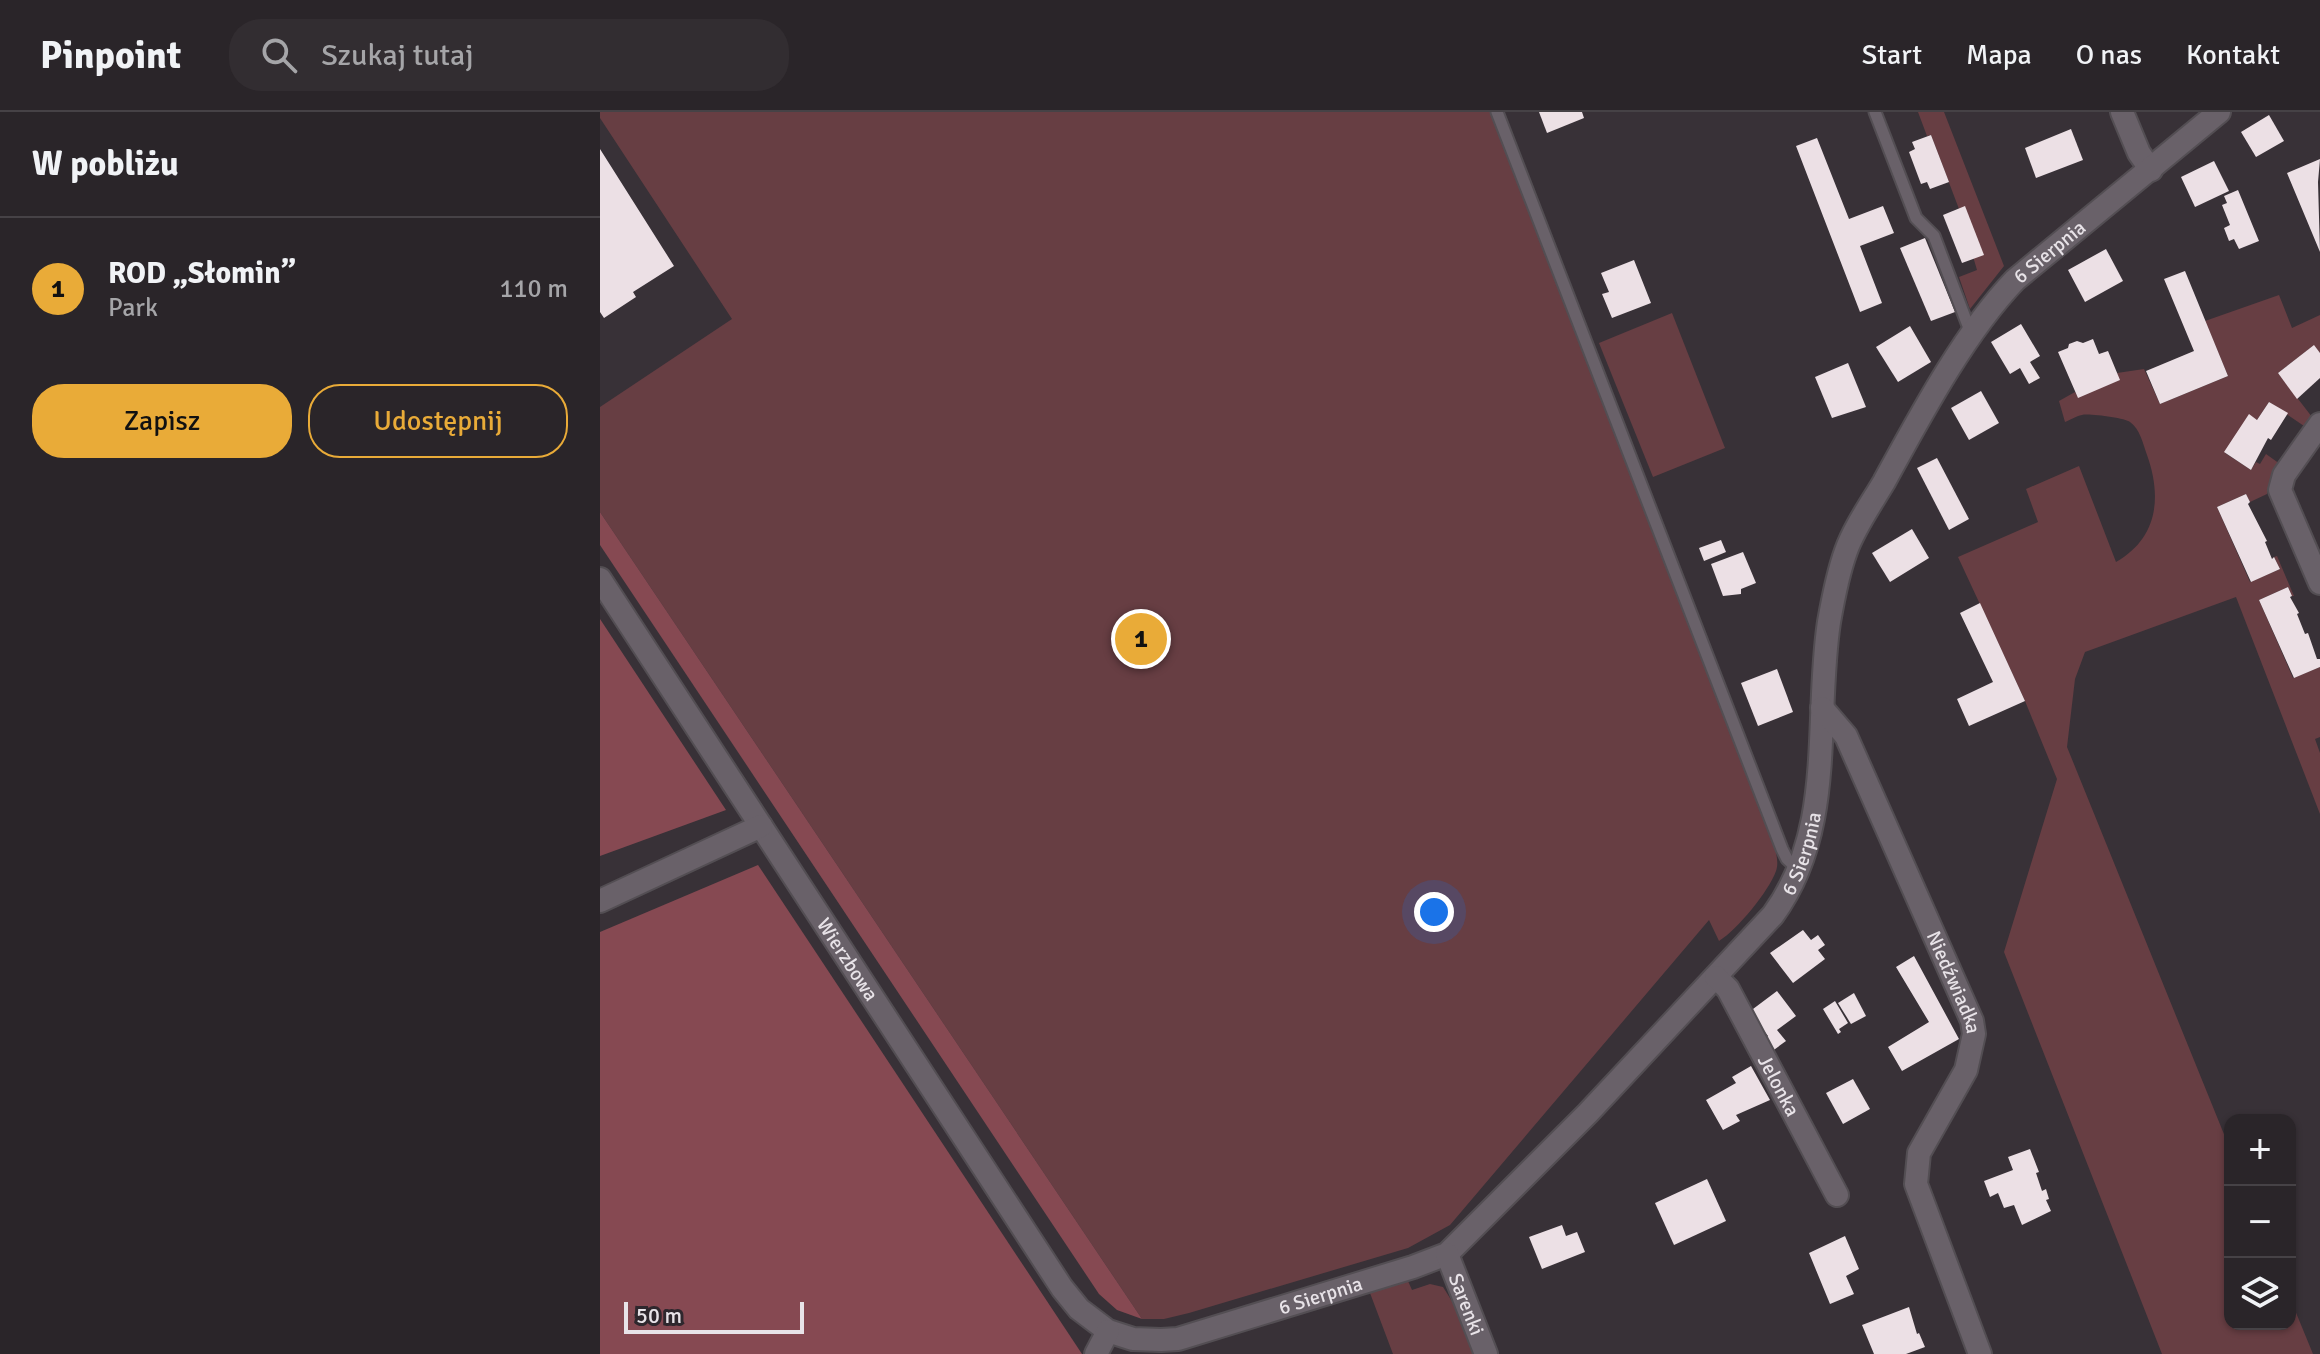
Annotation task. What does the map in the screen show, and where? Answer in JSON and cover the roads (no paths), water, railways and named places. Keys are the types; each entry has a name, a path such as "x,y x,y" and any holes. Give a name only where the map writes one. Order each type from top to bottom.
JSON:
{"street":[{"path":"2122,112 2139,153 2151,170"},
{"name":"6 Sierpnia","path":"1108,1331 1141,1347 1178,1339 1447,1254 1588,1113 1773,915 1790,889 1810,839 1829,622 1846,550 1921,417 2002,293 2219,112"},
{"path":"2320,424 2284,475 2280,490 2320,583"},
{"name":"Wierzbowa","path":"600,579 1062,1288 1079,1309 1108,1331"},
{"name":"Niedźwiadka","path":"1822,708 1846,736 1972,1021 1974,1034 1966,1070 1919,1153 1916,1184 1980,1354"},
{"path":"600,901 761,826"},
{"name":"Jelonka","path":"1716,977 1728,989 1837,1195"},
{"name":"Sarenki","path":"1447,1254 1486,1354"},
{"path":"1096,1354 1108,1331"}],"lane":[{"path":"1497,112 1782,849 1798,869"},
{"path":"1875,112 1916,218 1934,236 1972,336"}],"place":[{"name":"ROD „Słomin”","path":"1141,639"}]}
